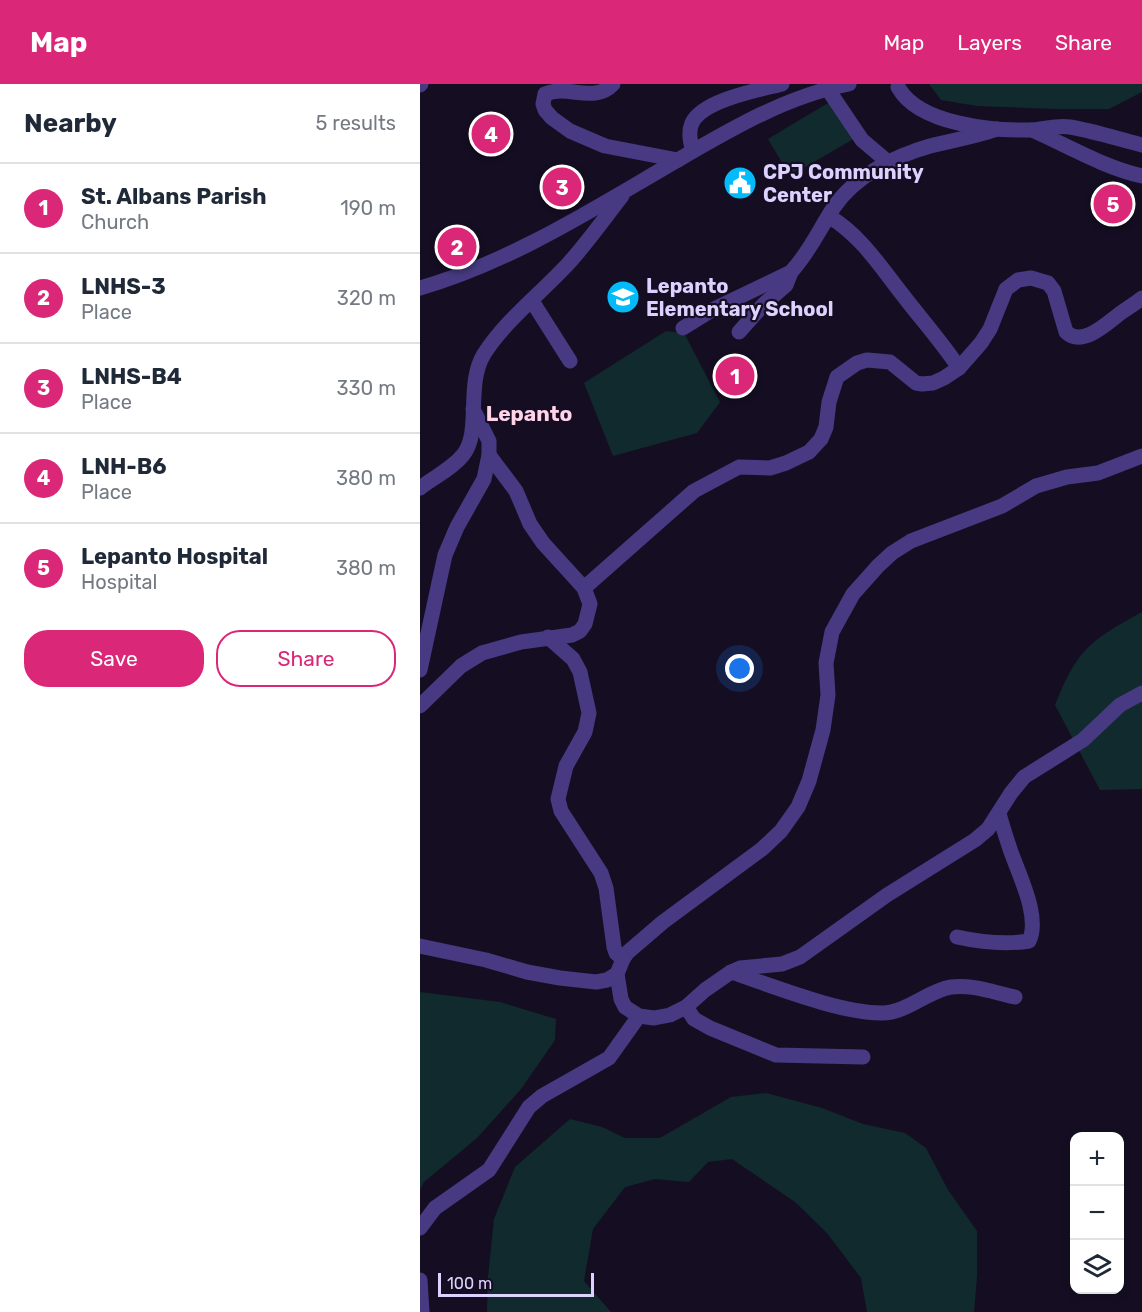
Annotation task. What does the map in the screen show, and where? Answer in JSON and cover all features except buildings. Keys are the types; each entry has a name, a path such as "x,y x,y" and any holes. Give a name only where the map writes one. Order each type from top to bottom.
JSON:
{"street":[{"path":"613,84 605,91 593,93 556,89 545,94 543,104 545,110 570,131 594,143 678,160"},
{"path":"693,151 689,141 690,131 693,121 703,112 724,101 782,84"},
{"path":"420,288 467,271 526,245 628,189 722,133 759,115 813,92 849,84"},
{"path":"896,85 909,102 918,109 940,119 997,129 1032,130 1055,126 1070,127 1139,141"},
{"path":"827,88 862,140 888,162"},
{"path":"683,328 712,310 791,272 830,217 834,207 851,188 888,162 930,146 962,140 997,129"},
{"path":"1032,130 1100,162 1142,176"},
{"path":"420,488 465,454 470,442 475,375 482,358 496,338 570,262 628,189"},
{"path":"830,217 856,236 879,261 959,368"},
{"path":"739,333 746,322 786,285 791,272"},
{"path":"584,588 694,491 739,467 770,468 786,464 809,452 821,439 826,428 829,402 837,377 857,363 867,360 890,362 916,383 933,383 945,378 959,368 981,343 990,329 1006,289 1017,280 1031,278 1048,283 1054,291 1066,332 1076,338 1092,333 1111,322 1142,298"},
{"path":"532,301 570,362"},
{"path":"420,670 445,555 457,526 484,479 489,455 489,441 473,409"},
{"path":"420,706 469,659 482,653 548,637 572,635 580,631 585,624 590,604 584,588 543,543 530,524 516,492 489,455"},
{"path":"1142,456 1098,473 1067,477 1036,486 1002,506 911,541 892,553 878,567 853,594 832,632 826,663 828,695 823,730 809,781 798,807 781,831 762,849 663,922 628,952 617,974 621,999 625,1007 639,1016 654,1018 670,1016 686,1007 731,972 740,968 782,964 800,957 887,895 975,840 988,829 1024,777 1083,740 1120,705 1142,693"},
{"path":"548,637 573,659 580,672 589,712 585,732 566,766 558,799 561,811 601,873 606,888 614,947 616,953 623,959"},
{"path":"957,937 976,941 1016,943 1029,941 1032,935 1033,926 1029,903 999,813"},
{"path":"420,946 560,978 596,982 607,980 617,974"},
{"path":"731,972 832,1005 882,1013 895,1011 932,993 951,987 971,987 1015,997"},
{"path":"686,1007 694,1019 710,1028 776,1055 863,1058"},
{"path":"420,1228 435,1208 489,1170 529,1107 542,1096 609,1058 639,1016"},
{"path":"420,1280 422,1312"}],"green space":[{"path":"929,84 1142,84 1142,92 1109,109 1054,109 977,106 941,100"},
{"path":"833,100 855,138 790,176 768,139"},
{"path":"666,331 684,333 720,402 697,433 613,456 584,383"},
{"path":"1142,612 1142,789 1100,790 1055,705 1071,671 1088,648 1110,630"},
{"path":"420,992 500,1002 556,1019 555,1040 521,1089 477,1138 424,1182 420,1190"},
{"path":"766,1093 822,1108 863,1124 905,1133 926,1148 948,1190 977,1231 974,1312 867,1312 861,1278 827,1233 795,1202 732,1159 708,1162 689,1182 655,1179 625,1187 593,1229 584,1281 611,1312 487,1312 494,1219 515,1167 570,1119 602,1127 625,1138 660,1138 731,1097"}],"place":[{"name":"LNH-B6","path":"491,134"},
{"name":"CPJ Community Center","path":"740,183"},
{"name":"LNHS-B4","path":"562,187"},
{"name":"Lepanto Hospital","path":"1113,204"},
{"name":"LNHS-3","path":"457,247"},
{"name":"Lepanto Elementary School","path":"623,297"},
{"name":"St. Albans Parish","path":"735,376"}],"district":[{"name":"Lepanto","path":"529,414"}]}
